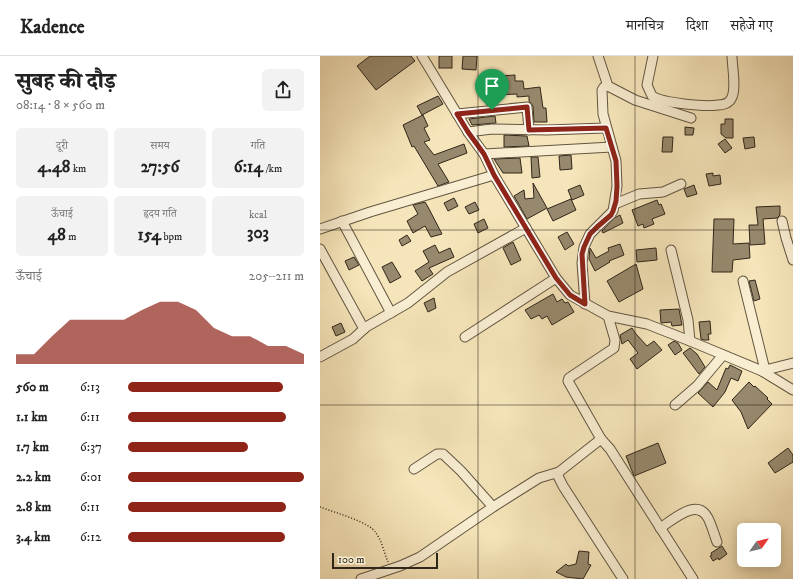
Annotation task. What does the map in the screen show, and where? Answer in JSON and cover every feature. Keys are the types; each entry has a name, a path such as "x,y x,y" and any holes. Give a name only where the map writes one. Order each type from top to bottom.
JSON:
{"street":[{"path":"422,56 468,132 484,154 494,175 556,278 570,295 608,316 647,324 764,371 793,390"},
{"path":"598,56 608,86 635,100 690,118"},
{"path":"653,56 647,85 652,96 662,100 684,104 717,106 729,102 732,98 734,84 732,56"},
{"path":"585,304 582,263 584,247 590,234 611,215 615,204 617,186 616,161 602,109 602,90 604,87 608,86"},
{"path":"457,114 527,107 529,130"},
{"path":"468,132 492,129 529,130 606,128"},
{"path":"484,154 612,147"},
{"path":"320,229 383,207 494,175"},
{"path":"615,204 639,194 663,192 681,184"},
{"path":"342,221 390,313"},
{"path":"782,221 793,260"},
{"path":"320,357 353,339 364,329 413,299 447,272 526,228"},
{"path":"320,248 364,329"},
{"path":"671,250 688,320 690,341"},
{"path":"464,337 556,278"},
{"path":"743,281 764,371"},
{"path":"608,316 615,340 614,348 570,378 568,381 601,439 610,449 693,579"},
{"path":"675,405 700,383 723,355"},
{"path":"764,371 793,363"},
{"path":"361,579 390,570 420,557 493,507 539,478 559,472 601,439"},
{"path":"414,469 437,454 443,454 461,471 493,507"},
{"path":"559,472 558,476 563,486 623,579"},
{"path":"660,528 692,509 699,509 708,518 717,542"}],"path":[{"path":"320,507 365,524 373,529 377,534 390,570"}],"building":[{"path":"370,56 411,56 415,61 376,90 357,66"},
{"path":"439,56 452,56 452,68 439,68"},
{"path":"463,56 477,56 476,70 462,69"},
{"path":"515,75 515,81 523,81 524,89 540,87 543,108 546,108 547,122 534,122 533,106 529,101 529,96 517,97 517,94 496,95 498,100 487,105 480,89 499,81 499,76"},
{"path":"438,96 443,104 422,115 417,106"},
{"path":"423,115 428,126 424,128 430,140 424,142 434,155 464,144 467,153 438,164 449,182 438,186 414,146 412,147 403,125"},
{"path":"495,116 496,123 472,125 469,119"},
{"path":"725,119 733,119 733,138 726,138 721,134 721,124 725,124"},
{"path":"685,127 694,128 693,135 685,135"},
{"path":"504,135 527,136 529,146 504,147"},
{"path":"663,137 673,137 672,152 662,152"},
{"path":"754,137 755,147 745,149 743,138"},
{"path":"725,139 732,148 725,153 718,144"},
{"path":"571,155 572,169 560,170 559,156"},
{"path":"531,157 538,157 540,177 532,178"},
{"path":"520,158 522,173 503,173 494,159"},
{"path":"713,173 713,176 720,175 721,184 709,186 706,174"},
{"path":"533,183 547,208 527,219 514,196 524,190 525,199 534,198"},
{"path":"580,185 584,195 572,200 568,190"},
{"path":"694,185 697,194 687,197 684,189"},
{"path":"454,198 458,206 448,211 444,203"},
{"path":"571,199 576,210 553,221 547,209"},
{"path":"657,200 659,205 661,204 665,214 652,219 654,224 644,228 643,224 638,226 632,210"},
{"path":"425,202 442,234 431,237 425,226 413,233 407,221 418,214 413,205"},
{"path":"475,202 479,210 469,214 465,207"},
{"path":"780,206 780,215 777,218 763,219 765,244 750,245 749,225 758,225 756,207"},
{"path":"620,215 623,223 603,233 602,231 614,218"},
{"path":"484,219 488,228 478,233 474,224"},
{"path":"714,219 734,219 733,244 749,243 750,258 733,260 732,272 712,272"},
{"path":"567,232 574,244 565,250 558,237"},
{"path":"407,235 411,241 402,246 399,240"},
{"path":"513,242 521,260 511,265 503,248"},
{"path":"620,244 624,255 609,261 610,262 595,271 589,259 590,248 596,258 609,251 608,248"},
{"path":"435,245 439,253 450,248 454,257 429,268 433,274 422,281 415,271 429,262 423,251"},
{"path":"656,248 657,260 637,262 636,250"},
{"path":"354,257 359,265 349,270 345,261"},
{"path":"392,262 401,277 390,283 382,267"},
{"path":"636,264 643,289 619,302 607,281"},
{"path":"755,280 760,299 754,301 749,281"},
{"path":"553,294 557,302 562,299 565,303 568,302 574,312 552,325 547,316 542,319 539,315 531,319 525,310"},
{"path":"434,298 436,308 428,312 424,303"},
{"path":"679,309 682,325 672,326 671,322 661,323 660,310"},
{"path":"710,321 711,334 708,334 709,340 701,339 699,322"},
{"path":"341,323 345,332 336,336 332,327"},
{"path":"632,328 647,346 654,341 662,350 637,369 630,359 638,353 628,340 622,344 620,335"},
{"path":"674,341 678,343 682,350 675,355 668,345"},
{"path":"690,348 697,354 705,367 699,374 683,353"},
{"path":"730,365 742,371 738,381 731,378 725,392 713,407 698,393 708,382 717,390 726,368 728,369"},
{"path":"749,382 768,398 767,399 772,404 748,429 741,412 732,400"},
{"path":"658,443 666,463 634,476 626,456"},
{"path":"788,448 793,455 793,462 775,473 768,463"},
{"path":"722,546 727,554 719,560 718,558 713,561 710,556 712,555 711,553"},
{"path":"579,551 589,552 588,564 591,565 583,579 566,577 556,572 566,564 568,566 576,564"}],"route":[{"path":"527,107 529,130 606,128 616,161 616,201 611,215 590,234 584,247 582,263 585,304 570,295 556,278 494,175 484,154 457,114 492,110 527,107"}]}
